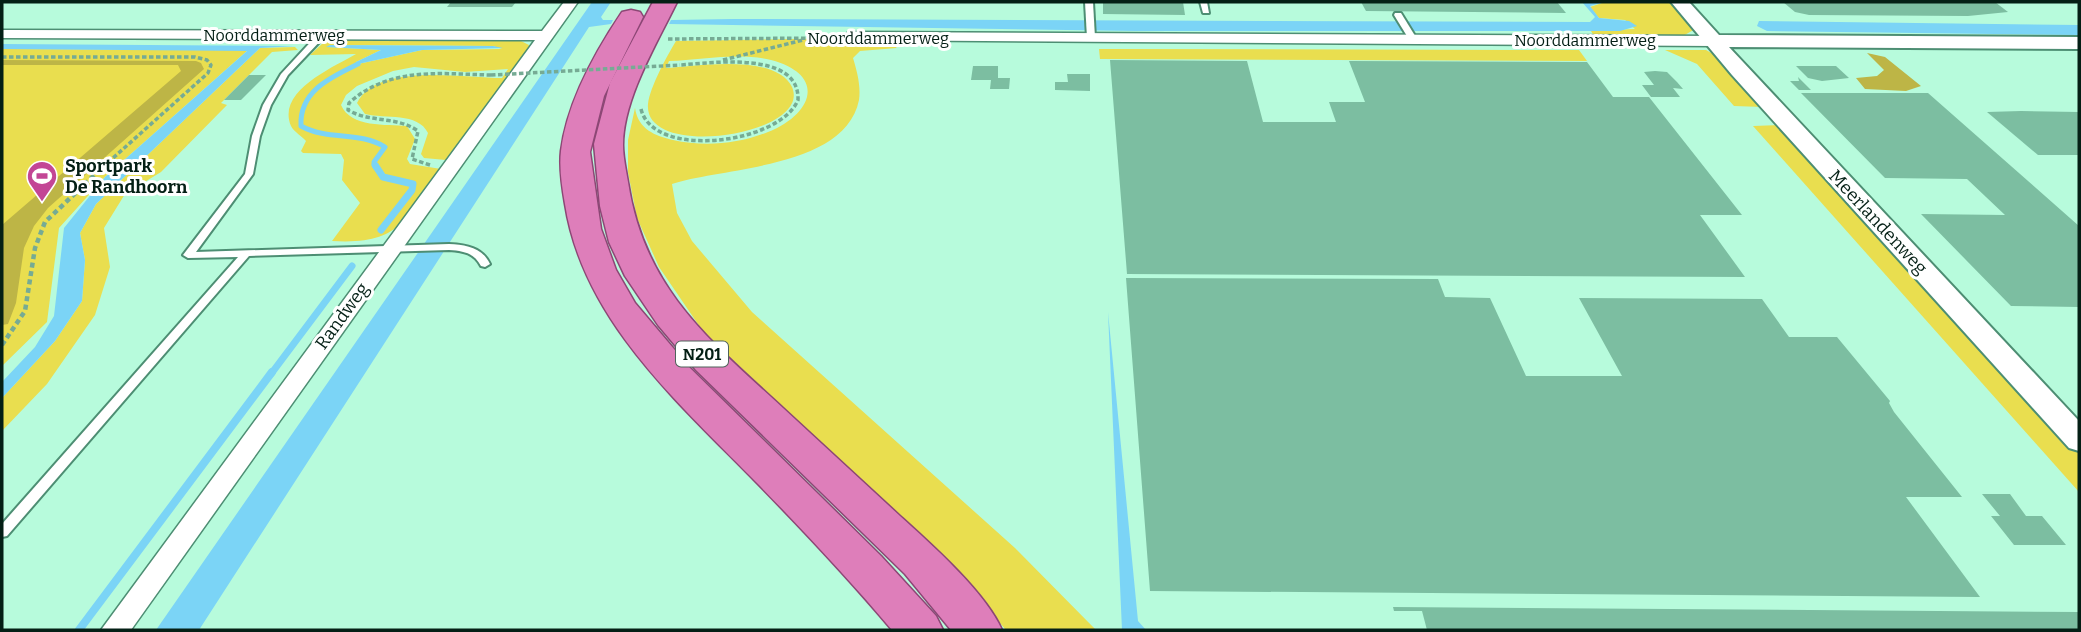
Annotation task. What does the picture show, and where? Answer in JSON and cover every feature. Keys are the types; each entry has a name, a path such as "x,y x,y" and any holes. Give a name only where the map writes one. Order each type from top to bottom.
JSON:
{"highway":[{"name":"N201","path":"640,2 594,84 575,149 579,213 592,253 635,330 674,376 866,569 920,630"},
{"name":"N201","path":"665,2 623,83 608,144 616,206 625,242 642,276 670,317 709,361 920,561 979,630"}],"street":[{"name":"Randweg","path":"115,630 571,2"},
{"name":"Meerlandenweg","path":"1680,2 2079,440"},
{"name":"Noorddammerweg","path":"2,34 546,36"},
{"name":"Noorddammerweg","path":"850,37 1411,37 2079,43"}],"lane":[{"path":"1089,2 1091,36"},
{"path":"1204,2 1206,11"},
{"path":"1399,16 1411,37"},
{"path":"321,36 285,74 267,105 256,136 249,173 188,255 449,247 472,250 483,257 485,264"},
{"path":"2,532 246,253"}],"path":[{"name":"Noorddammerweg","path":"665,39 850,37"},
{"path":"712,63 811,38"},
{"path":"2,57 195,57 207,60 211,65 208,73 58,207 45,222 29,272 25,311 2,345"},
{"path":"412,153 418,139 418,131 412,124 373,122 355,116 348,110 349,103 379,81 411,74 491,75 712,63 751,64 787,74 800,92 796,110 778,123 726,139 688,140 649,127"}],"shaded area":[{"path":"1605,2 1672,2 1695,29 1683,36 1594,36 1591,31 1635,29 1625,20 1599,18 1590,7"},
{"path":"340,38 517,39 529,45 528,50 446,160 424,158 421,154 428,133 417,122 365,114 357,103 367,90 402,77 445,75 502,78 508,69 465,72 414,67 393,71 357,86 346,95 341,105 353,118 370,123 407,126 415,139 407,159 410,164 441,169 398,226 373,239 332,241 360,203 342,180 344,160 341,154 303,153 301,151 306,141 292,128 289,113 299,91 322,73 356,54 310,55 323,43","holes":["493,46 502,49 422,50 358,64 356,62 381,50 328,47"]},
{"path":"851,38 888,41 897,48 860,51 853,58 859,100 849,123 831,140 779,162 672,184 677,213 692,241 752,312 1015,548 1096,630 1006,630 944,559 704,333 659,267 637,218 628,172 628,140 635,108 644,126 660,136 685,142 721,143 757,136 783,124 795,115 807,95 807,85 800,75 771,60 733,57 669,61 666,68 734,64 770,69 783,76 792,87 792,104 778,118 754,129 726,135 697,136 671,132 654,122 648,104 655,81 676,41"},
{"path":"295,47 298,50 272,52 221,103 227,105 161,172 125,194 104,228 110,267 95,315 47,384 2,431 2,398 55,341 82,301 85,260 80,233 96,204 260,48"},
{"name":"Sportpark De Randhoorn","path":"2,49 248,50 105,177 59,228 47,322 2,366"},
{"path":"1099,49 1579,50 1587,61 1100,59"},
{"path":"1665,50 1706,50 1715,55 1763,107 1734,106 1697,64"},
{"path":"1867,53 1885,57 1921,86 1906,91 1865,89 1856,78 1877,76 1884,70"},
{"path":"2,60 196,61 201,63 204,69 48,208 34,226 24,248 16,303 8,324 2,325 2,225 181,71 178,65 2,65"},
{"path":"1780,125 2079,453 2079,492 1753,126"}],"water":[{"path":"592,2 611,2 601,17 603,20 613,20 611,24 589,27 199,630 156,630"},
{"path":"1582,2 1605,2 1590,6 1599,18 1629,21 1637,26 1620,31 1135,31 669,24 671,20 733,19 1590,22 1595,17"},
{"path":"1759,21 2079,25 2079,35 1767,31 1757,26"},
{"path":"2,44 297,46 260,48 96,204 80,233 85,260 82,301 55,341 2,398 2,382 35,347 54,316 64,228 105,177 247,51 2,49"},
{"path":"326,47 503,48 422,50 358,64 356,62 381,50"},
{"path":"1108,312 1138,621 1146,630 1122,630"}],"building":[{"path":"451,2 516,2 512,7 447,7"},
{"path":"1103,2 1183,2 1185,15 1103,14"},
{"path":"1361,2 1557,2 1566,13 1366,11"},
{"path":"1783,2 1995,2 2008,12 1968,16 1809,15 1795,12"},
{"path":"1110,60 1247,61 1263,122 1336,122 1329,102 1365,102 1349,61 1587,62 1613,97 1649,97 1742,215 1700,215 1745,277 1127,274"},
{"path":"973,66 998,66 998,78 1010,78 1009,89 990,89 991,80 971,80"},
{"path":"1796,66 1836,66 1849,78 1822,81 1808,78"},
{"path":"1644,72 1667,72 1677,82 1683,89 1673,88 1680,97 1651,97 1642,85 1654,85"},
{"path":"1067,74 1090,74 1090,91 1055,90 1055,82 1068,82"},
{"path":"249,75 266,75 241,100 224,100"},
{"path":"1798,77 1811,90 1799,90 1790,81 1799,81"},
{"path":"1801,93 1928,93 2079,226 2079,307 2011,306 1921,214 2005,215 1967,179 1885,178"},
{"path":"1987,112 2079,112 2079,155 2038,155"},
{"path":"1126,278 1438,279 1445,297 1490,298 1526,376 1622,376 1579,298 1762,299 1789,337 1837,337 1890,401 1894,412 1962,497 1906,497 1980,597 1150,591"},
{"path":"1982,494 2010,494 2026,516 2042,516 2066,545 2014,545 1991,516 2000,516"},
{"path":"1393,607 2079,612 2079,630 1427,630 1422,611 1394,611"}],"waterway":[{"path":"358,64 337,74 311,94 305,103 301,126 311,131 365,139 385,147 374,162 375,167"},
{"path":"375,165 383,177 413,184 412,190 381,230"},
{"path":"271,374 352,266"},
{"path":"79,630 272,372"}],"place":[{"name":"Sportpark De Randhoorn","path":"42,203"}]}
